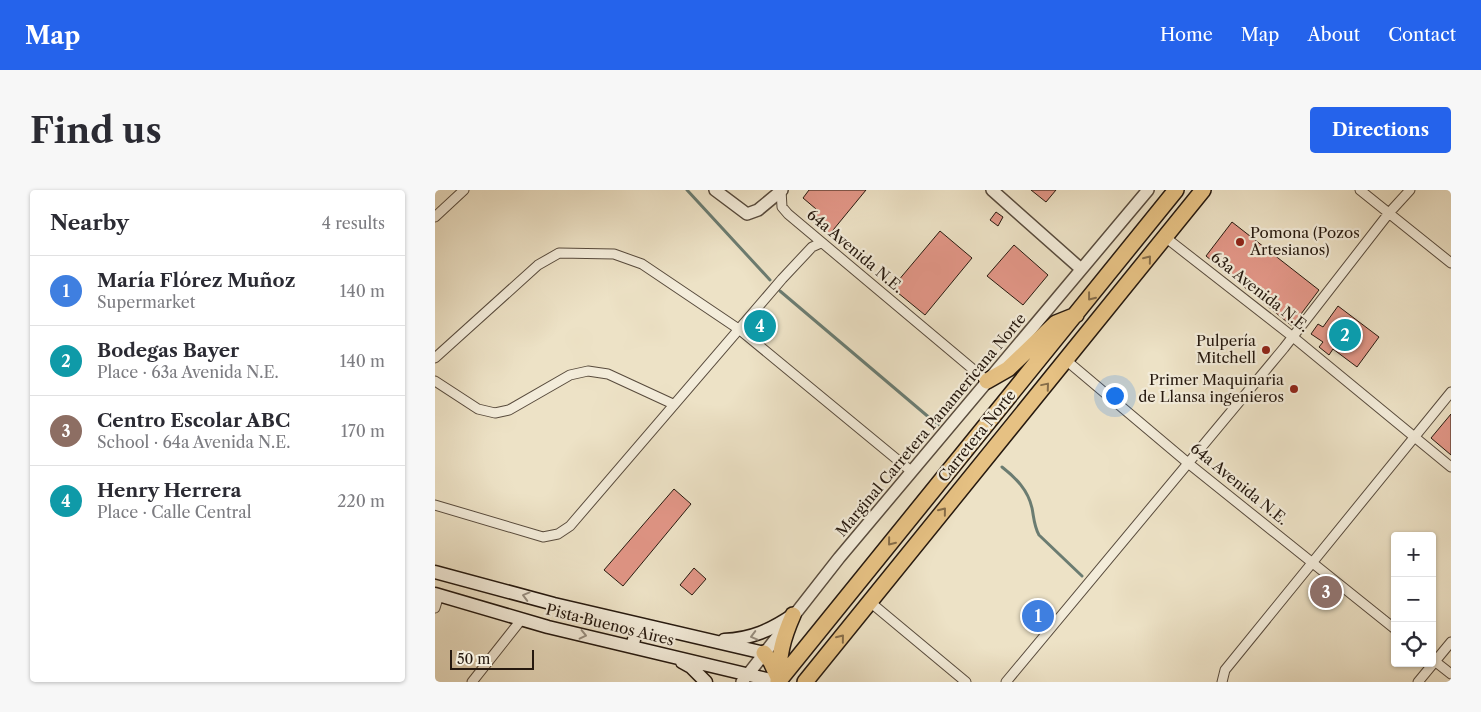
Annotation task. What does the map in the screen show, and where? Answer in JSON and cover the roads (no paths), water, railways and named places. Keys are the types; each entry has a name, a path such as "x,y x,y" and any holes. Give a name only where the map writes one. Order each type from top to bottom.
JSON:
{"highway":[{"name":"Carretera Norte","path":"778,682 1077,315 1176,190"},
{"name":"Carretera Norte","path":"805,680 1067,360 1203,190"},
{"path":"987,381 1008,369 1056,323 1077,315"},
{"path":"778,682 778,655 782,638 793,615"},
{"path":"764,653 775,670 778,682"}],"main road":[{"name":"Pista Buenos Aires","path":"435,572 638,624 764,653"},
{"name":"Pista Buenos Aires","path":"436,599 669,656 745,678 778,682"},
{"path":"709,641 749,638 765,632 793,615"},
{"path":"632,647 638,624"},
{"path":"669,656 691,667 705,682"}],"street":[{"path":"435,217 463,190"},
{"name":"64a Avenida N.E.","path":"715,190 740,211 747,214 758,210 781,190"},
{"name":"64a Avenida N.E.","path":"781,190 782,207 821,243 987,381"},
{"path":"992,190 1081,269"},
{"name":"Marginal Carretera Panamericana Norte","path":"745,678 793,615 911,471 1148,190"},
{"path":"1359,190 1451,263"},
{"path":"1006,682 1293,337 1389,213 1410,190"},
{"name":"63a Avenida N.E.","path":"1165,237 1293,337 1451,467"},
{"path":"435,505 543,537 558,534 570,526 782,279 812,247 821,243"},
{"path":"435,358 538,265 559,253 614,254 642,264 740,330 911,471"},
{"name":"64a Avenida N.E.","path":"1067,360 1188,463 1391,626"},
{"path":"435,381 477,409 495,413 509,410 571,375 588,371 608,374 673,404"},
{"path":"1223,682 1225,670 1451,392"},
{"path":"870,602 966,682"},
{"path":"472,682 521,620"},
{"path":"1436,658 1451,642"},
{"path":"1436,662 1451,674"},
{"path":"1418,682 1429,667"}],"waterway":[{"path":"687,190 770,280"},
{"path":"780,291 938,425"},
{"path":"1002,467 1017,480 1028,496 1039,535 1082,576"}],"place":[{"name":"Pomona (Pozos Artesianos)","path":"1240,242"},
{"name":"Henry Herrera","path":"760,326"},
{"name":"Bodegas Bayer","path":"1345,335"},
{"name":"Pulpería Mitchell","path":"1266,350"},
{"name":"Primer Maquinaria de Llansa ingenieros","path":"1294,389"},
{"name":"Centro Escolar ABC","path":"1326,592"},
{"name":"María Flórez Muñoz","path":"1038,616"}]}
